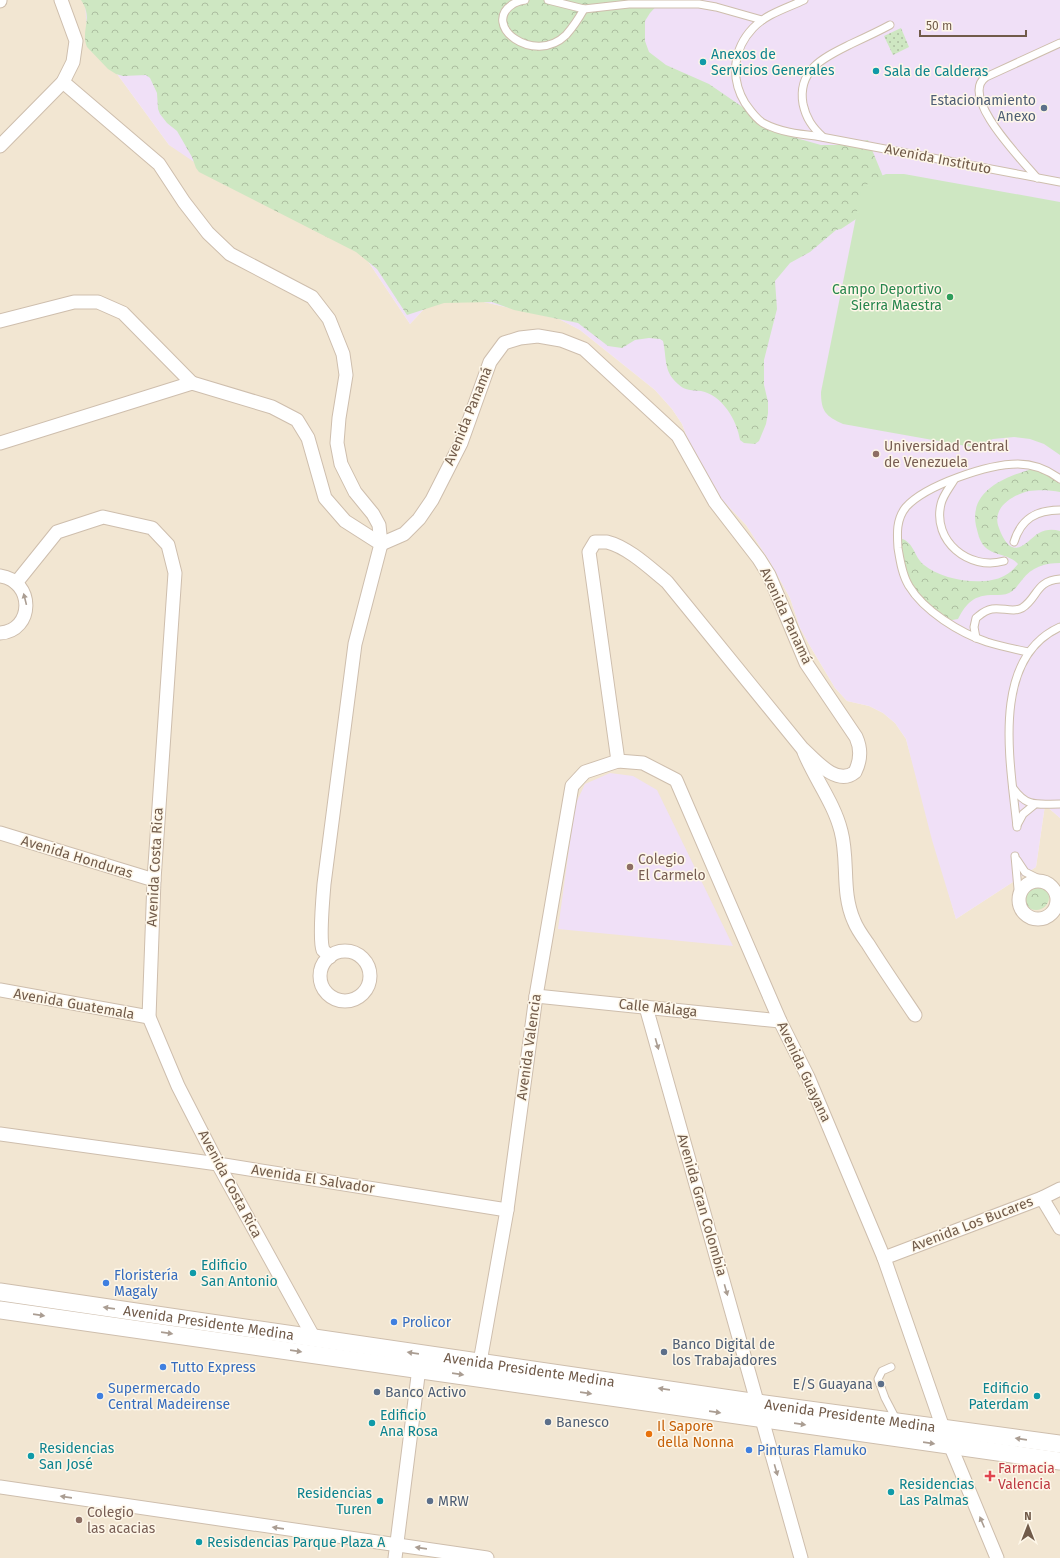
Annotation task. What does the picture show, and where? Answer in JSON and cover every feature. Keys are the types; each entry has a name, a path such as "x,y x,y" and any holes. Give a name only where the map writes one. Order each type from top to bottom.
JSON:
{"street":[{"path":"0,146 63,82 73,62 76,41 61,0"},
{"path":"63,82 159,164 184,202 208,233 230,254 312,297 329,319 343,354 346,374 339,418 337,443 341,464 355,492 373,514 379,525 381,544 355,644 324,884 322,942 324,950 330,957"},
{"path":"0,321 74,302 98,302 123,313 192,383 272,407 297,420 308,438 325,498 345,521 381,544"},
{"name":"Avenida Panamá","path":"381,544 404,534 419,519 432,500 460,443 490,362 504,343 520,338 538,336 561,340 584,349 678,436 715,502 765,570 806,663 856,737 860,749 857,769 853,774 846,776 833,774 823,767 802,748 667,582 644,563 624,550 607,542 594,542 589,552 618,761"},
{"path":"0,443 192,383"},
{"name":"Avenida Costa Rica","path":"16,583 57,532 103,517 152,528 168,545 175,574 154,880 149,1017 178,1086 218,1164 314,1338"},
{"path":"0,576 16,583 20,587 25,596 26,605 24,615 20,623 12,630 0,633"},
{"path":"802,748 810,767 830,803 841,831 845,859 845,881 854,920 914,1015"},
{"name":"Avenida Valencia","path":"480,1362 507,1210 536,996 572,786 585,772 618,761"},
{"name":"Avenida Guayana","path":"618,761 643,763 676,780 780,1020 808,1077 884,1258 949,1446"},
{"name":"Avenida Honduras","path":"0,833 154,880"},
{"path":"1036,881 1043,881 1054,889 1057,898 1057,912 1039,919 1028,916 1022,910 1019,900 1022,890 1027,884 1036,881"},
{"name":"Avenida Guatemala","path":"0,990 149,1017"},
{"name":"Calle Málaga","path":"536,996 780,1020"},
{"name":"Avenida Gran Colombia","path":"646,1007 802,1558"},
{"name":"Avenida El Salvador","path":"0,1134 218,1164 507,1210"},
{"name":"Avenida Los Bucares","path":"884,1258 1042,1198 1060,1189"},
{"path":"1042,1198 1060,1228"},
{"name":"Avenida Presidente Medina","path":"0,1292 480,1362 949,1446 1060,1461"},
{"name":"Avenida Presidente Medina","path":"0,1310 419,1368 760,1411 898,1422 1060,1444"},
{"path":"396,1552 419,1368"},
{"path":"949,1446 997,1558"},
{"path":"0,1487 396,1552 487,1558"}],"lane":[{"path":"525,0 513,4 506,11 503,26 506,32 525,45 537,47 547,46 566,35 584,9"},
{"path":"548,0 584,9 629,4 699,4 716,7 762,20 804,0"},
{"name":"Avenida Instituto","path":"762,20 744,39 737,53 735,67 736,82 740,95 750,111 762,122 774,128 793,133 1060,182"},
{"path":"820,137 805,114 802,87 808,74 826,56 890,25"},
{"path":"1037,178 989,119 980,98 978,86 986,77 1060,43"},
{"path":"1028,652 976,638 946,621 918,598 908,585 899,555 897,538 898,522 906,508 922,495 937,486 996,465 1019,464 1039,467 1060,479"},
{"path":"954,480 944,496 941,505 940,513 943,531 959,553 967,558 985,564 995,564 1004,561"},
{"path":"1014,542 1021,525 1028,519 1043,512 1060,510"},
{"path":"976,638 974,627 976,618 983,612 992,609 1021,609 1028,603 1039,588 1046,583 1060,579"},
{"path":"1034,805 1023,814 1017,827 1010,746 1010,712 1018,672 1028,652 1044,637 1060,627"},
{"path":"1013,788 1021,798 1034,805 1060,804"},
{"path":"1019,900 1015,856 1020,867 1025,872 1043,881"},
{"path":"891,1367 882,1371 878,1379 885,1398 898,1422"}],"shaded area":[{"path":"0,0 85,0 109,63 169,145 355,242 410,324 440,292 559,319 580,330 655,390 672,409 682,424 690,445 713,490 746,525 770,562 790,598 800,628 835,688 847,701 869,706 883,713 895,723 906,739 956,919 1036,867 1045,805 1060,818 1060,1558 0,1558"},
{"name":"Universidad Central de Venezuela","path":"85,0 1060,0 1060,818 1045,805 1036,867 956,919 932,840 906,739 895,723 883,713 869,706 847,701 835,688 800,628 790,598 770,562 746,525 712,489 690,445 682,424 672,409 655,390 580,330 559,319 440,292 410,324 355,242 237,191 169,145 109,63 89,32 86,19"},
{"name":"Colegio El Carmelo","path":"610,773 633,776 657,790 733,946 558,929 575,805 585,784"}],"green space":[{"path":"81,0 662,0 645,21 645,41 649,52 666,65 709,84 782,134 821,145 840,145 868,140 891,196 841,229 836,230 810,252 790,263 775,281 777,309 764,360 764,385 768,402 766,424 759,441 755,444 744,443 740,440 736,424 722,403 709,393 683,388 673,379 666,364 663,341 660,339 649,338 635,340 622,348 608,346 578,323 514,310 492,302 444,303 407,315 377,269 356,252 199,172 177,131 167,123 160,114 158,109 157,93 150,78 146,75 123,76 116,74 108,69 87,47 85,35 87,19 85,7"},
{"path":"901,28 909,47 893,55 884,36"},
{"name":"Campo Deportivo Sierra Maestra","path":"886,174 904,174 1060,202 1060,455 1044,444 1030,439 1014,437 993,439 972,447 843,424 829,416 823,409 821,392 861,192 871,180"},
{"path":"1039,467 1060,479 1060,492 1029,491 1016,496 1010,499 1000,509 997,521 1005,540 1014,548 1026,544 1036,535 1044,531 1060,531 1060,563 1044,565 1034,569 1015,589 1009,593 1002,595 987,595 976,598 968,604 958,619 946,621 908,585 897,538 907,541 924,565 941,575 963,580 985,581 1008,574 1018,564 1011,558 992,552 982,544 976,526 975,513 979,502 985,493 994,485 1016,474"},
{"path":"1036,884 1045,888 1049,897 1045,906 1036,910 1027,906 1023,897 1027,888"}],"place":[{"name":"Anexos de Servicios Generales","path":"703,62"},
{"name":"Sala de Calderas","path":"876,71"},
{"name":"Estacionamiento Anexo","path":"1044,108"},
{"name":"Campo Deportivo Sierra Maestra","path":"950,297"},
{"name":"Universidad Central de Venezuela","path":"876,454"},
{"name":"Colegio El Carmelo","path":"630,867"},
{"name":"Edificio San Antonio","path":"193,1273"},
{"name":"Floristería Magaly","path":"106,1283"},
{"name":"Prolicor","path":"394,1322"},
{"name":"Banco Digital de los Trabajadores","path":"664,1352"},
{"name":"Tutto Express","path":"163,1367"},
{"name":"E/S Guayana","path":"881,1384"},
{"name":"Banco Activo","path":"377,1392"},
{"name":"Supermercado Central Madeirense","path":"100,1396"},
{"name":"Edificio Paterdam","path":"1037,1396"},
{"name":"Banesco","path":"548,1422"},
{"name":"Edificio Ana Rosa","path":"372,1423"},
{"name":"Il Sapore della Nonna","path":"649,1434"},
{"name":"Pinturas Flamuko","path":"749,1450"},
{"name":"Residencias San José","path":"31,1456"},
{"name":"Farmacia Valencia","path":"990,1476"},
{"name":"Residencias Las Palmas","path":"891,1492"},
{"name":"Residencias Turen","path":"380,1501"},
{"name":"MRW","path":"430,1501"},
{"name":"Colegio las acacias","path":"79,1520"},
{"name":"Resisdencias Parque Plaza A","path":"199,1542"}]}
